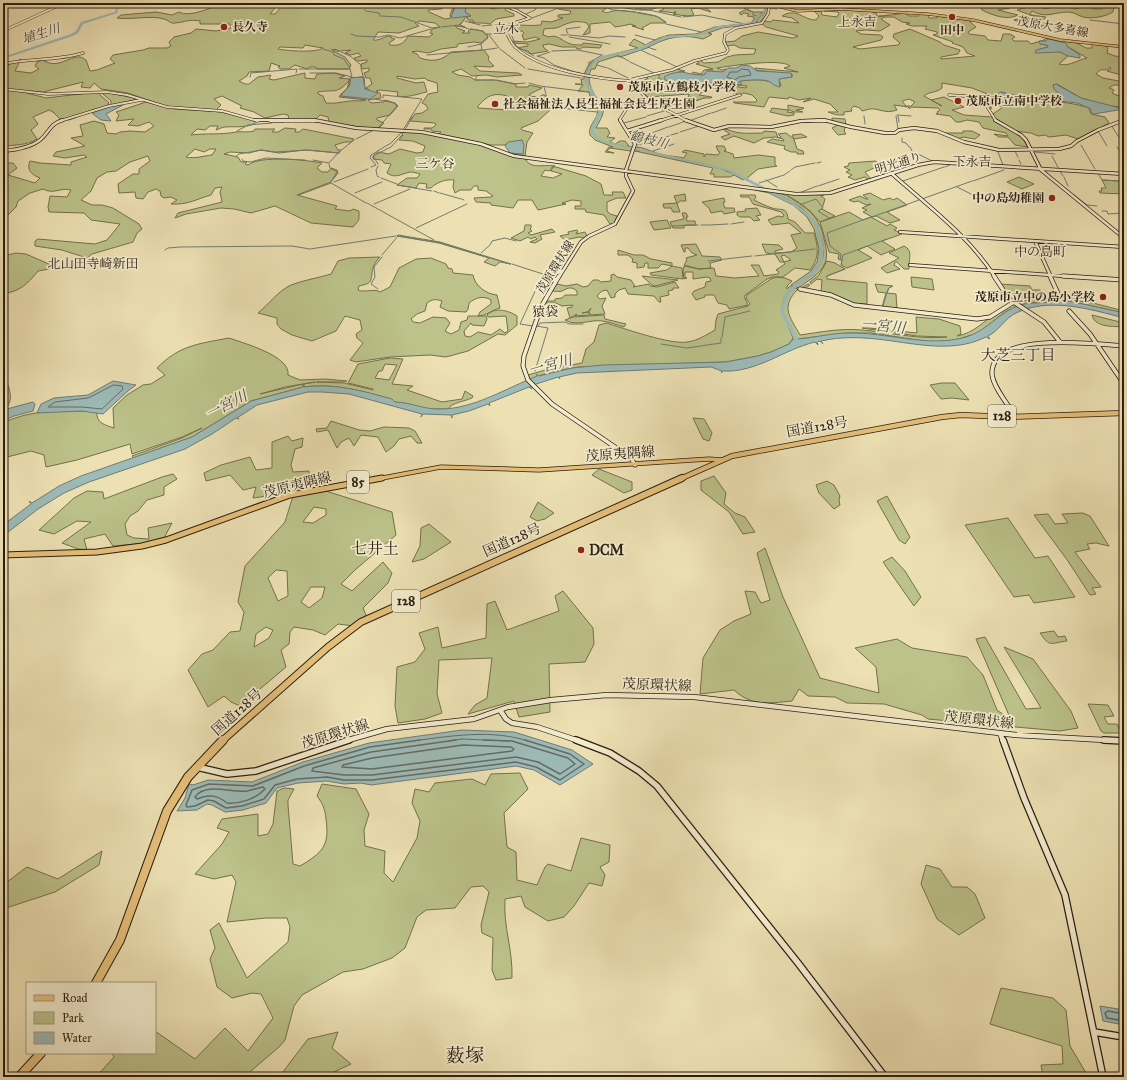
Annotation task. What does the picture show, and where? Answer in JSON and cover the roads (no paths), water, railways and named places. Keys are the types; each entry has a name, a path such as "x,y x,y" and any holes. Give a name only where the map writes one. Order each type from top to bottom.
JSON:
{"highway":[{"name":"国道128号","path":"97,982 120,940 172,800 183,784 198,767 239,727 335,642 362,622 722,460 746,453 942,417 967,414 1016,416 1124,413"},
{"path":"19,1077 40,1054"}],"main road":[{"name":"茂原大多喜線","path":"765,3 789,10 800,11 841,9 928,14 973,20 1060,40 1124,47"},
{"name":"茂原夷隅線","path":"3,555 97,552 142,546 166,540 290,495 441,467 539,470 709,459 722,460"}],"street":[{"path":"3,31 64,3"},
{"path":"498,3 516,10 530,18 511,24 505,28 516,48 541,62 584,75 632,81 637,77 672,70 694,61 726,53 728,50 724,42 726,34 736,28 762,23 768,14 769,4"},
{"path":"3,64 15,61 66,57 83,53"},
{"path":"632,81 648,100 676,116 712,129 728,126 771,127 801,120 824,120 850,127 885,133 895,133 908,129 933,130 964,142 999,150 1068,148 1077,141 1111,124 1124,120"},
{"name":"明光通り","path":"3,89 48,94 107,92 167,107 222,111 259,121 314,120 361,128 430,133 481,144 514,156 776,192 805,194 830,193 918,165 934,162 1124,174"},
{"path":"627,131 740,95"},
{"path":"949,95 981,97 997,122 1021,135 1026,140 1041,168 1124,238"},
{"path":"3,151 22,148 38,140 44,136 50,126 56,122 109,106 142,100"},
{"path":"626,171 627,164 635,144 620,119 627,106 632,103 648,100"},
{"name":"茂原環状線","path":"626,171 627,178 634,191 624,205 617,222 613,226 583,241 562,271 542,307 534,326 524,356 523,366 526,375 537,390 563,413 631,458 634,464"},
{"path":"891,174 963,236 983,259 1006,294 1015,303 1044,322 1060,342"},
{"path":"900,232 1124,247"},
{"path":"1035,241 1060,298"},
{"path":"910,265 1124,280"},
{"path":"556,281 552,275 562,271"},
{"path":"800,290 831,295 854,305 978,318 990,317 1001,309 1015,303"},
{"path":"1069,311 1098,344 1124,384"},
{"path":"1016,416 994,382 992,367 1001,353 1017,347 1060,342 1124,346"},
{"name":"茂原環状線","path":"198,767 227,774 256,771 334,744 388,729 474,719 508,707 551,700 607,694 652,694 701,698 1016,736 1124,741"},
{"path":"500,710 506,719 512,723 537,727 569,737 610,753 634,767 657,786 798,963 885,1077"},
{"path":"1000,733 1024,798 1065,895 1103,1077"},
{"path":"1094,1032 1124,1037"}],"water":[{"path":"462,3 466,7 465,12 471,16 453,18 451,16 456,6"},
{"path":"1048,39 1066,43 1068,47 1080,55 1080,58 1068,56 1060,52 1035,53 1036,50 1048,47 1047,45 1040,44 1039,41 1046,41"},
{"path":"742,65 750,66 757,71 791,73 792,77 779,79 780,87 768,81 751,80 741,81 739,82 742,84 740,85 723,82 705,84 697,87 665,80 664,77 680,72 704,75 707,71 723,72 728,68 736,68"},
{"path":"363,77 365,89 378,93 370,99 341,96 349,87 350,78"},
{"path":"1056,84 1081,98 1124,109 1094,114 1091,112 1091,109 1077,103 1059,101 1057,97 1062,96 1054,89 1053,85"},
{"path":"1000,92 1024,97 1053,97 1056,101 1007,100 998,94"},
{"path":"123,105 106,114 111,121 101,120 92,113 111,106"},
{"path":"522,140 524,145 523,154 510,153 505,146 508,142"},
{"path":"1062,300 1124,313 1124,318 1084,308 1056,305 1042,306 1029,308 1012,315 988,336 990,339 986,337 971,343 941,346 879,339 842,338 821,341 823,344 820,341 817,342 818,345 815,342 804,345 759,365 735,371 723,371 721,373 722,371 711,367 577,373 559,377 560,379 558,377 530,386 532,389 529,387 489,403 490,406 488,404 452,415 452,418 451,415 423,414 421,417 422,414 349,394 308,392 257,405 237,418 239,419 236,418 212,434 185,449 89,482 64,493 38,509 3,536 3,525 31,504 29,501 32,503 59,486 81,476 192,437 251,401 303,387 303,384 304,387 327,386 349,388 392,399 395,402 435,409 453,408 478,402 537,376 536,374 539,376 572,368 602,365 726,362 771,352 789,344 793,339 841,333 863,333 937,341 951,340 973,334 1006,312 1020,305"},
{"path":"113,381 136,385 103,414 82,411 37,413 41,404 54,398 88,395"},
{"path":"33,402 35,404 33,411 14,416 3,421 3,410"},
{"path":"462,730 514,732 572,750 593,764 560,785 534,770 516,766 371,785 361,783 344,784 327,781 298,783 277,788 266,803 243,810 225,812 207,804 197,810 177,811 185,798 189,784 193,785 208,780 252,782 303,762 369,743"},
{"path":"1100,1006 1124,1010 1124,1025 1103,1021"}],"waterway":[{"name":"埴生川","path":"3,58 72,35 77,32 82,23 116,12 117,8 111,3"},
{"path":"526,14 535,10 537,6 534,3"},
{"path":"532,18 556,9 557,8 554,3"},
{"name":"鶴枝川","path":"767,3 763,14 758,16 754,23 718,27 698,35 665,37 640,49 602,57 590,66 586,81 601,111 592,130 597,138 610,143 728,170 792,203 808,215 817,226 822,247 821,261 812,274 788,293 782,312 799,344"},
{"path":"728,4 740,6 746,9"},
{"path":"613,5 618,7"},
{"path":"620,7 637,10"},
{"path":"507,8 512,10"},
{"path":"608,8 613,10"},
{"path":"771,8 777,9"},
{"path":"364,9 366,11 379,13 380,16 401,17 432,28 439,27"},
{"path":"614,10 635,12"},
{"path":"639,10 649,10 681,17"},
{"path":"747,10 753,12 753,15 759,16"},
{"path":"638,13 656,16 666,22"},
{"path":"522,15 527,18"},
{"path":"683,17 702,15 745,24"},
{"path":"877,16 889,15"},
{"path":"441,27 459,25 464,20"},
{"path":"1090,20 1124,24"},
{"path":"465,21 480,25"},
{"path":"505,26 509,24"},
{"path":"666,24 701,32"},
{"path":"482,26 491,25 504,27 503,29 506,32"},
{"path":"460,26 469,29"},
{"path":"568,34 566,29 580,27"},
{"path":"351,34 356,36 379,37 388,35 400,38 431,29"},
{"path":"471,29 482,31 487,34"},
{"path":"481,44 488,38 487,34"},
{"path":"487,34 506,34"},
{"path":"511,34 516,46 534,56"},
{"path":"489,35 499,48"},
{"path":"561,35 567,35"},
{"path":"569,35 599,38 609,36 625,37"},
{"path":"635,35 655,40"},
{"path":"569,37 610,44"},
{"path":"427,55 482,50 481,44"},
{"path":"468,47 481,44"},
{"path":"484,50 497,48"},
{"path":"650,48 656,50"},
{"path":"323,49 333,52 334,55 344,59 350,68"},
{"path":"331,49 339,52"},
{"path":"500,49 525,68"},
{"path":"552,51 578,50 602,55 588,63"},
{"path":"641,50 651,55"},
{"path":"341,52 350,56 361,65 361,67"},
{"path":"538,56 550,52"},
{"path":"617,55 629,61"},
{"path":"652,55 677,67"},
{"path":"537,56 544,58 554,65 575,72"},
{"path":"630,62 654,73"},
{"path":"597,65 607,68"},
{"path":"361,68 363,76"},
{"path":"608,68 628,78"},
{"path":"250,77 251,73 297,69 296,73"},
{"path":"299,69 350,69 352,77 336,73 310,73"},
{"path":"528,69 581,78"},
{"path":"577,72 583,74"},
{"path":"656,74 660,76 658,79 662,79"},
{"path":"477,76 475,80 480,80"},
{"path":"482,80 494,80"},
{"path":"497,80 514,84 525,83"},
{"path":"529,83 540,86 589,92"},
{"path":"544,87 546,94"},
{"path":"383,98 383,95 422,99 403,130"},
{"path":"546,95 551,107 597,112"},
{"path":"690,103 704,98"},
{"path":"375,99 394,103 397,106 378,128"},
{"path":"667,110 689,103"},
{"path":"712,113 726,108"},
{"path":"647,116 664,111"},
{"path":"689,121 711,113"},
{"path":"897,115 911,116"},
{"path":"864,116 865,124"},
{"path":"896,116 898,129"},
{"path":"898,116 899,122"},
{"path":"405,130 412,117"},
{"path":"624,123 646,117"},
{"path":"669,127 686,121"},
{"path":"274,122 283,122"},
{"path":"237,131 248,125 272,123"},
{"path":"1111,125 1124,145"},
{"path":"680,132 699,126"},
{"path":"636,141 648,137 649,134 668,127"},
{"path":"356,139 374,130"},
{"path":"1098,131 1107,146"},
{"path":"371,167 376,165 370,158 371,155 391,143 402,132"},
{"path":"671,135 678,133"},
{"path":"378,164 373,156 391,147 402,135"},
{"path":"663,138 669,136"},
{"path":"902,138 902,142 906,143 909,147"},
{"path":"656,140 661,139"},
{"path":"339,152 354,140"},
{"path":"637,145 651,142"},
{"path":"653,151 674,144"},
{"path":"1081,145 1095,169"},
{"path":"910,147 912,151"},
{"path":"1117,147 1124,158"},
{"path":"236,156 239,154 262,150 275,152 308,150 339,153"},
{"path":"1015,151 1018,157"},
{"path":"998,152 1003,165"},
{"path":"1035,152 1055,154"},
{"path":"313,160 329,163 338,153"},
{"path":"918,154 932,161"},
{"path":"1052,156 1059,169"},
{"path":"965,157 966,163"},
{"path":"242,159 243,161 250,162 266,158 305,160"},
{"path":"883,165 898,160"},
{"path":"1019,160 1021,164"},
{"path":"817,163 821,162"},
{"path":"791,170 795,167 815,163"},
{"path":"329,164 330,168 337,172 331,182"},
{"path":"945,167 952,164"},
{"path":"377,175 376,170 378,166"},
{"path":"903,181 944,167"},
{"path":"334,182 368,169"},
{"path":"973,181 1004,170"},
{"path":"767,181 784,175 790,171"},
{"path":"1060,171 1063,176"},
{"path":"1098,173 1102,180 1120,181 1124,188"},
{"path":"1064,177 1068,186"},
{"path":"381,178 397,184"},
{"path":"818,186 839,179"},
{"path":"759,183 767,181"},
{"path":"767,181 777,187"},
{"path":"922,199 972,181"},
{"path":"355,193 382,182"},
{"path":"299,195 331,183 366,203"},
{"path":"397,185 432,191"},
{"path":"799,193 817,186"},
{"path":"957,187 971,194"},
{"path":"374,204 410,189"},
{"path":"434,191 439,193"},
{"path":"440,193 461,199"},
{"path":"972,195 987,199 1002,196"},
{"path":"1074,195 1087,205 1097,206"},
{"path":"802,204 816,199 823,208 818,211 829,218"},
{"path":"872,217 919,200"},
{"path":"367,203 434,240"},
{"path":"416,228 467,204"},
{"path":"1102,211 1107,211 1108,214 1122,213 1124,217"},
{"path":"840,260 841,254 830,246 827,233 871,217"},
{"path":"731,224 744,222"},
{"path":"710,225 728,224"},
{"path":"672,226 698,225"},
{"path":"701,225 709,225"},
{"path":"165,250 168,248 180,247 292,246 310,249 396,236"},
{"path":"382,255 398,236 440,243 510,264"},
{"path":"481,253 490,245 492,241 505,238 516,241"},
{"path":"842,260 843,255 887,239"},
{"path":"755,256 815,249"},
{"path":"708,261 752,256"},
{"path":"378,289 371,284 375,277 374,267 382,257"},
{"path":"512,264 543,274 520,324 533,326"},
{"path":"827,276 845,269"},
{"path":"883,306 888,289 891,286"},
{"path":"722,337 725,317 750,311"},
{"path":"538,326 540,323 565,322 569,324 583,324"},
{"name":"一宮川","path":"535,371 548,328 536,326"},
{"path":"661,344 687,348 721,343 721,338"}],"place":[{"name":"田中","path":"952,17"},
{"name":"長久寺","path":"224,27"},
{"name":"茂原市立鶴枝小学校","path":"620,87"},
{"name":"茂原市立南中学校","path":"958,101"},
{"name":"社会福祉法人長生福祉会長生厚生園","path":"495,104"},
{"name":"中の島幼稚園","path":"1052,198"},
{"name":"茂原市立中の島小学校","path":"1103,297"},
{"name":"DCM","path":"581,550"}],"district":[{"name":"上永吉","path":"857,22"},
{"name":"立木","path":"506,29"},
{"name":"下永吉","path":"972,162"},
{"name":"三ケ谷","path":"435,164"},
{"name":"中の島町","path":"1040,252"},
{"name":"北山田寺崎新田","path":"93,264"},
{"name":"猿袋","path":"545,312"},
{"name":"大芝三丁目","path":"1018,355"},
{"name":"七井土","path":"375,548"},
{"name":"薮塚","path":"465,1055"}]}
